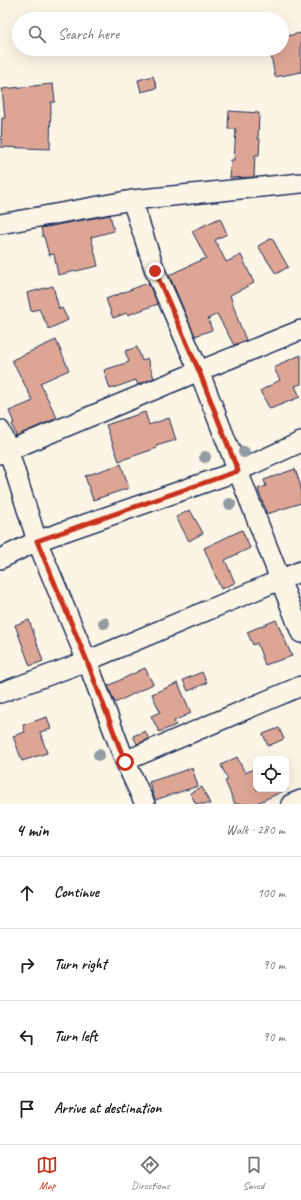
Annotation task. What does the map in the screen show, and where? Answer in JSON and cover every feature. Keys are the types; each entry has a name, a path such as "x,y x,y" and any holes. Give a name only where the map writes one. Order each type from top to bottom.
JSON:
{"street":[{"path":"0,224 132,200 301,183"},
{"path":"132,200 155,271 199,371 301,633"},
{"path":"4,452 301,330"},
{"path":"0,430 4,452 37,541 87,661 125,762 145,804"},
{"path":"0,559 37,541 238,471 301,442"},
{"path":"0,693 87,661 301,571"},
{"path":"125,762 301,686"},
{"path":"292,804 301,800"}],"building":[{"path":"301,33 301,72 275,77 271,56 289,56 289,36"},
{"path":"153,76 157,88 141,92 138,80"},
{"path":"53,84 55,102 51,102 50,149 1,147 2,118 5,118 2,89"},
{"path":"229,111 259,113 259,155 255,155 254,177 230,178 231,160 234,160 236,129 228,129"},
{"path":"110,215 114,231 91,237 98,266 58,275 54,254 49,255 41,228"},
{"path":"220,218 227,234 215,240 226,262 241,255 254,283 230,295 246,340 234,345 217,314 208,319 212,330 195,336 169,275 206,258 192,231"},
{"path":"272,238 288,267 276,274 258,246"},
{"path":"148,283 158,304 128,315 127,313 113,318 106,299"},
{"path":"53,286 59,309 62,308 68,320 49,329 39,309 31,311 27,293"},
{"path":"56,340 69,370 40,383 57,418 16,436 12,424 14,423 9,411 33,401 12,360"},
{"path":"137,347 142,361 147,358 154,378 138,385 136,380 110,389 104,370 129,362 125,351"},
{"path":"301,355 301,384 295,386 300,397 270,409 260,391 280,380 274,368"},
{"path":"145,412 149,425 169,418 176,440 156,446 157,448 119,461 106,425"},
{"path":"121,464 129,488 93,500 85,476"},
{"path":"295,469 301,487 301,503 267,514 258,489 266,486 264,480"},
{"path":"190,510 203,533 189,541 176,517"},
{"path":"242,530 250,548 225,560 235,583 221,589 204,548"},
{"path":"29,620 43,661 30,666 15,625"},
{"path":"276,620 292,656 265,665 257,643 253,645 247,632"},
{"path":"145,668 153,684 115,703 108,686"},
{"path":"202,672 207,683 188,691 183,680"},
{"path":"178,683 191,713 174,721 176,725 159,732 151,716 160,712 152,694"},
{"path":"47,717 51,729 40,732 47,753 22,761 13,736 25,732 23,725"},
{"path":"279,728 284,739 268,746 263,734"},
{"path":"145,731 149,739 137,744 133,736"},
{"path":"237,757 245,773 253,769 253,792 281,792 255,804 235,804 225,781 228,780 221,765"},
{"path":"192,768 198,786 155,800 149,782"},
{"path":"202,787 210,804 196,804 190,793"}],"route":[{"path":"125,762 87,661 37,541 238,471 199,371 155,271"}]}
